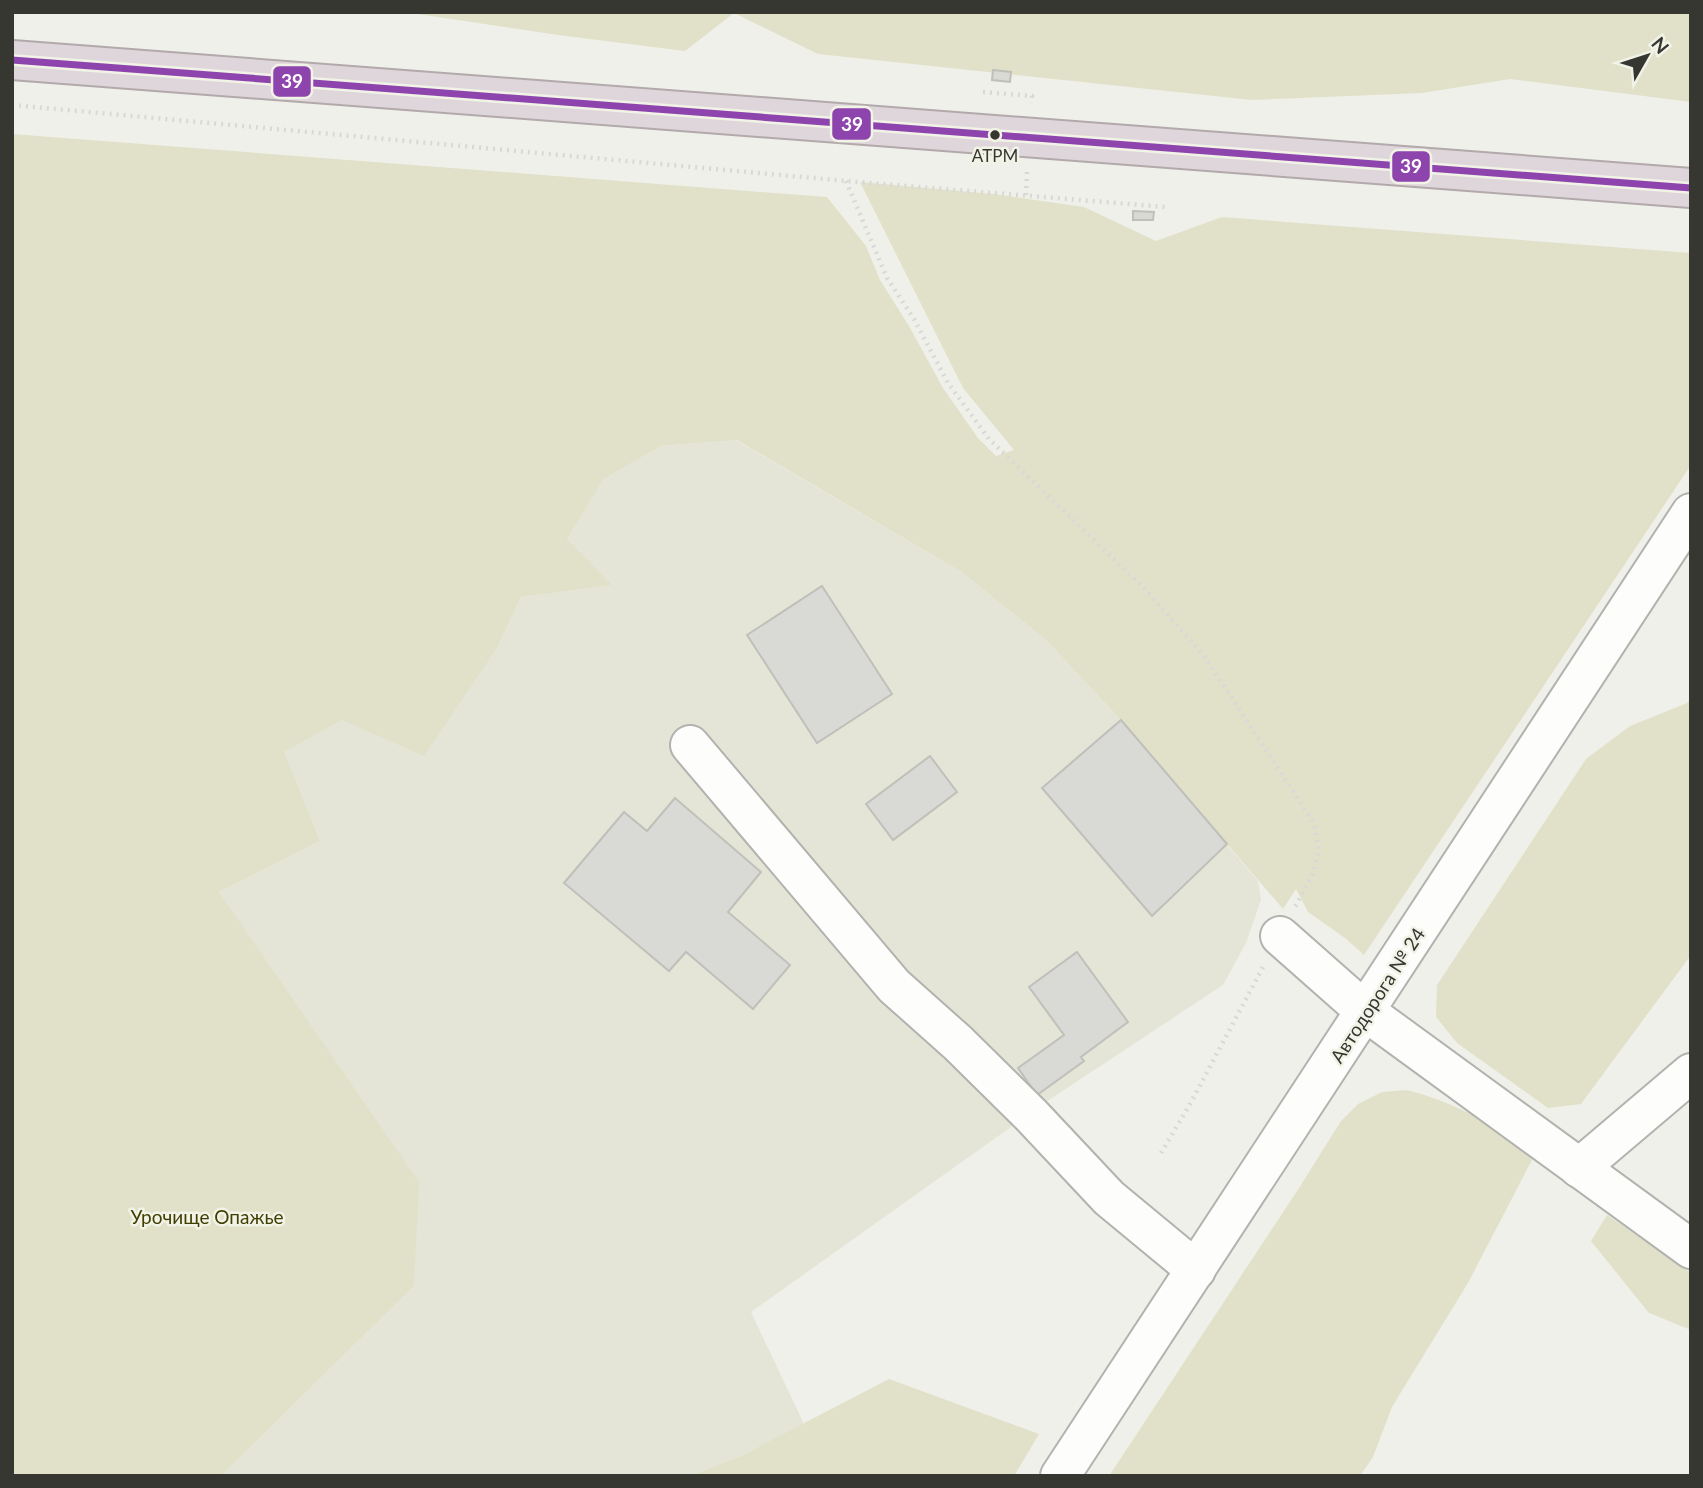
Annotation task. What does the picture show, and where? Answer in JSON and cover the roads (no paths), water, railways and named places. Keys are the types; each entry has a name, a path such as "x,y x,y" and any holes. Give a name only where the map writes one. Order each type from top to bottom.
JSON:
{"highway":[{"path":"12,60 1691,188"}],"street":[{"name":"Автодорога № 24","path":"1060,1476 1691,513"},
{"path":"690,745 894,986 958,1043 1022,1106 1109,1198 1196,1270"},
{"path":"1280,936 1366,1012 1691,1249"},
{"path":"1579,1167 1691,1073"}],"place":[{"name":"АТРМ","path":"995,135"}],"park label":[{"name":"Урочище Опажье","path":"207,1216"}]}
